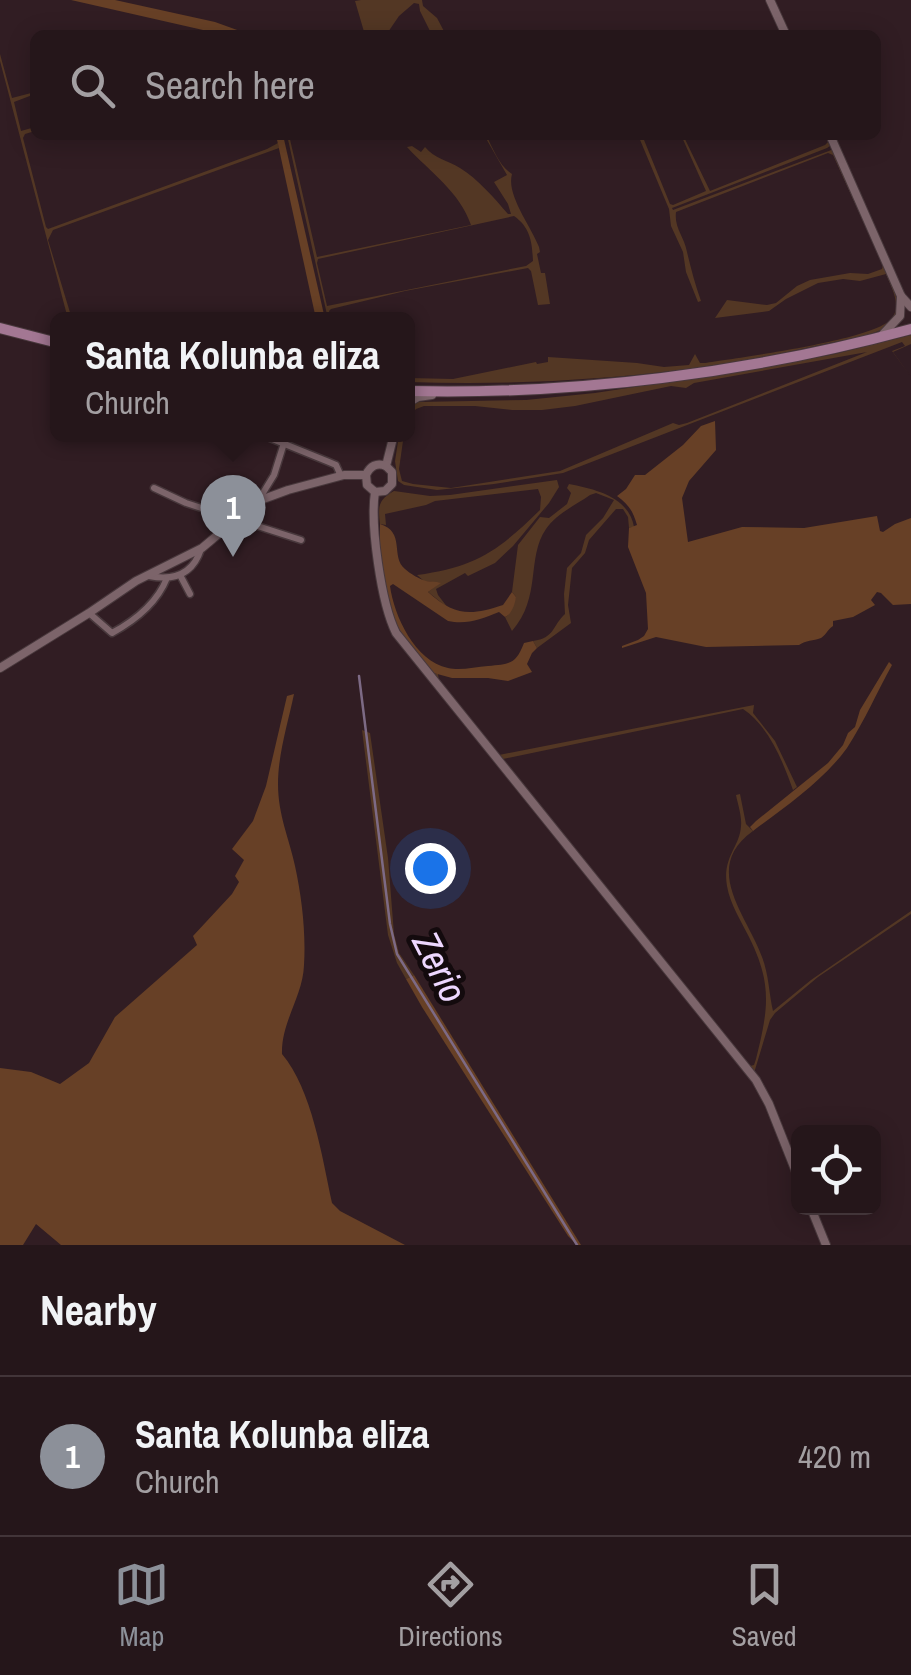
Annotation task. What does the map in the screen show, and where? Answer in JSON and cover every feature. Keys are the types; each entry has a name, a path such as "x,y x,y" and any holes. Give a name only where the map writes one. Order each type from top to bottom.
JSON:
{"main road":[{"path":"0,328 50,341"},
{"path":"415,391 559,388 672,376 785,358 911,328"}],"street":[{"path":"770,0 784,30"},
{"path":"832,140 901,296 911,307"},
{"path":"879,337 900,316 901,296"},
{"path":"900,316 911,328"},
{"path":"415,400 449,392"},
{"path":"279,442 336,466 342,476"},
{"path":"386,466 392,442"},
{"path":"258,501 274,475 284,444"},
{"path":"376,465 386,466 392,472 392,484 385,491 375,492 367,485 366,475 376,465"},
{"path":"3,663 146,576 202,548 258,501 342,476 366,475"},
{"path":"154,488 186,503 301,540"},
{"path":"375,492 384,599 396,633 756,1080 791,1159"},
{"path":"146,576 167,578 185,574 202,548"},
{"path":"180,575 190,594"},
{"path":"89,613 112,633 151,604 167,578"},
{"path":"814,1215 826,1245"}],"shaded area":[{"path":"71,0 115,0 237,30 203,30"},
{"path":"422,0 443,30 430,30 419,4 414,3 389,30 364,30 355,1"},
{"path":"0,54 12,98 30,93 14,102 21,131 30,128 23,138 48,229 278,143 279,148 53,230 48,240 70,312 66,312"},
{"path":"277,140 284,140 323,312 314,312"},
{"path":"288,140 317,257 471,225 452,192 407,147 421,152 425,147 460,168 511,214 494,182 507,175 487,140 489,140 500,162 512,174 516,201 539,247 537,254 550,304 538,305 528,268 405,291 326,312","holes":["514,216 527,231 533,261 526,266 327,306 318,259"]},
{"path":"640,140 644,140 673,205 706,191 683,140 710,191 830,140 827,148 672,208 834,149 891,280 896,299 897,311 892,322 854,338 683,370 551,381 415,382 415,378 453,379 548,362 548,357 664,367 689,365 695,354 700,363 705,363 861,334 881,326 895,313 896,302 886,274 860,281 818,283 769,311 715,318 727,300 767,305 810,280 882,269 833,155 828,153 676,212 701,301 698,302 671,226 669,209"},
{"path":"911,335 911,344 893,352 911,377 892,351 905,346 902,342 563,473 437,490 398,481 398,442 403,442 399,469 402,481 413,484 451,488 560,471 673,423 687,423 867,352 694,383 686,388 671,386 542,410 424,406 415,410 418,402 526,400 595,393 835,354"},
{"path":"715,421 716,450 689,481 682,498 688,542 742,527 804,528 877,516 883,532 911,518 911,604 893,605 877,592 871,600 875,605 853,617 833,621 821,638 799,645 706,647 656,637 622,648 644,636 648,629 646,593 628,547 629,528 637,525 630,509 617,496 635,475 645,475 701,426"},
{"path":"557,480 559,487 549,503 495,563 436,589 448,608 428,592 440,583 424,581 417,575 471,562 498,546 540,510 538,489 435,501 385,514 386,525 380,524 380,504 394,491 450,495"},
{"path":"569,484 600,492 618,502 631,517 634,527 629,528 623,509 616,509 589,540 585,553 572,568 568,605 571,623 537,648 533,641 549,634 565,614 567,568 581,553 586,535 614,500 596,493 590,495 546,529 536,552 527,605 512,631 505,617 516,597 512,592 518,545 540,517 549,518 567,504"},
{"path":"380,524 393,533 398,558 405,569 424,580 441,583 428,592 446,606 463,612 481,611 503,605 512,592 516,597 505,617 499,612 474,621 455,622 393,584 392,598 401,623 416,647 436,664 463,669 511,662 524,643 533,641 537,648 527,664 532,672 508,681 452,678 430,672 398,633 387,604"},
{"path":"889,662 892,665 847,748 827,772 753,831 750,827 756,821 828,763 843,745"},
{"path":"430,672 438,674 439,681 499,755 754,705 753,713 775,741 797,787 793,790 768,735 743,709 503,759 750,1066 754,1065 760,1042 766,998 757,954 727,886 727,867 741,826 736,795 740,794 746,824 753,831 738,845 730,860 729,876 732,892 764,964 773,1011 811,980 911,914 818,977 775,1013 754,1073"},
{"path":"294,694 281,750 278,795 300,890 304,953 303,976 285,1031 282,1054 308,1105 332,1203 405,1245 61,1245 36,1224 23,1245 0,1245 0,1068 31,1072 60,1084 89,1063 115,1017 197,945 193,936 239,882 235,876 244,860 232,849 253,821 266,786 287,696"},
{"path":"362,730 370,733 388,858 394,934 399,953 414,975 406,979 388,935"},
{"path":"414,975 581,1245 568,1236 422,1007 406,979"}],"waterway":[{"name":"Zerio","path":"359,676 397,954 577,1245"}],"place":[{"name":"Santa Kolunba eliza","path":"233,557"}]}
